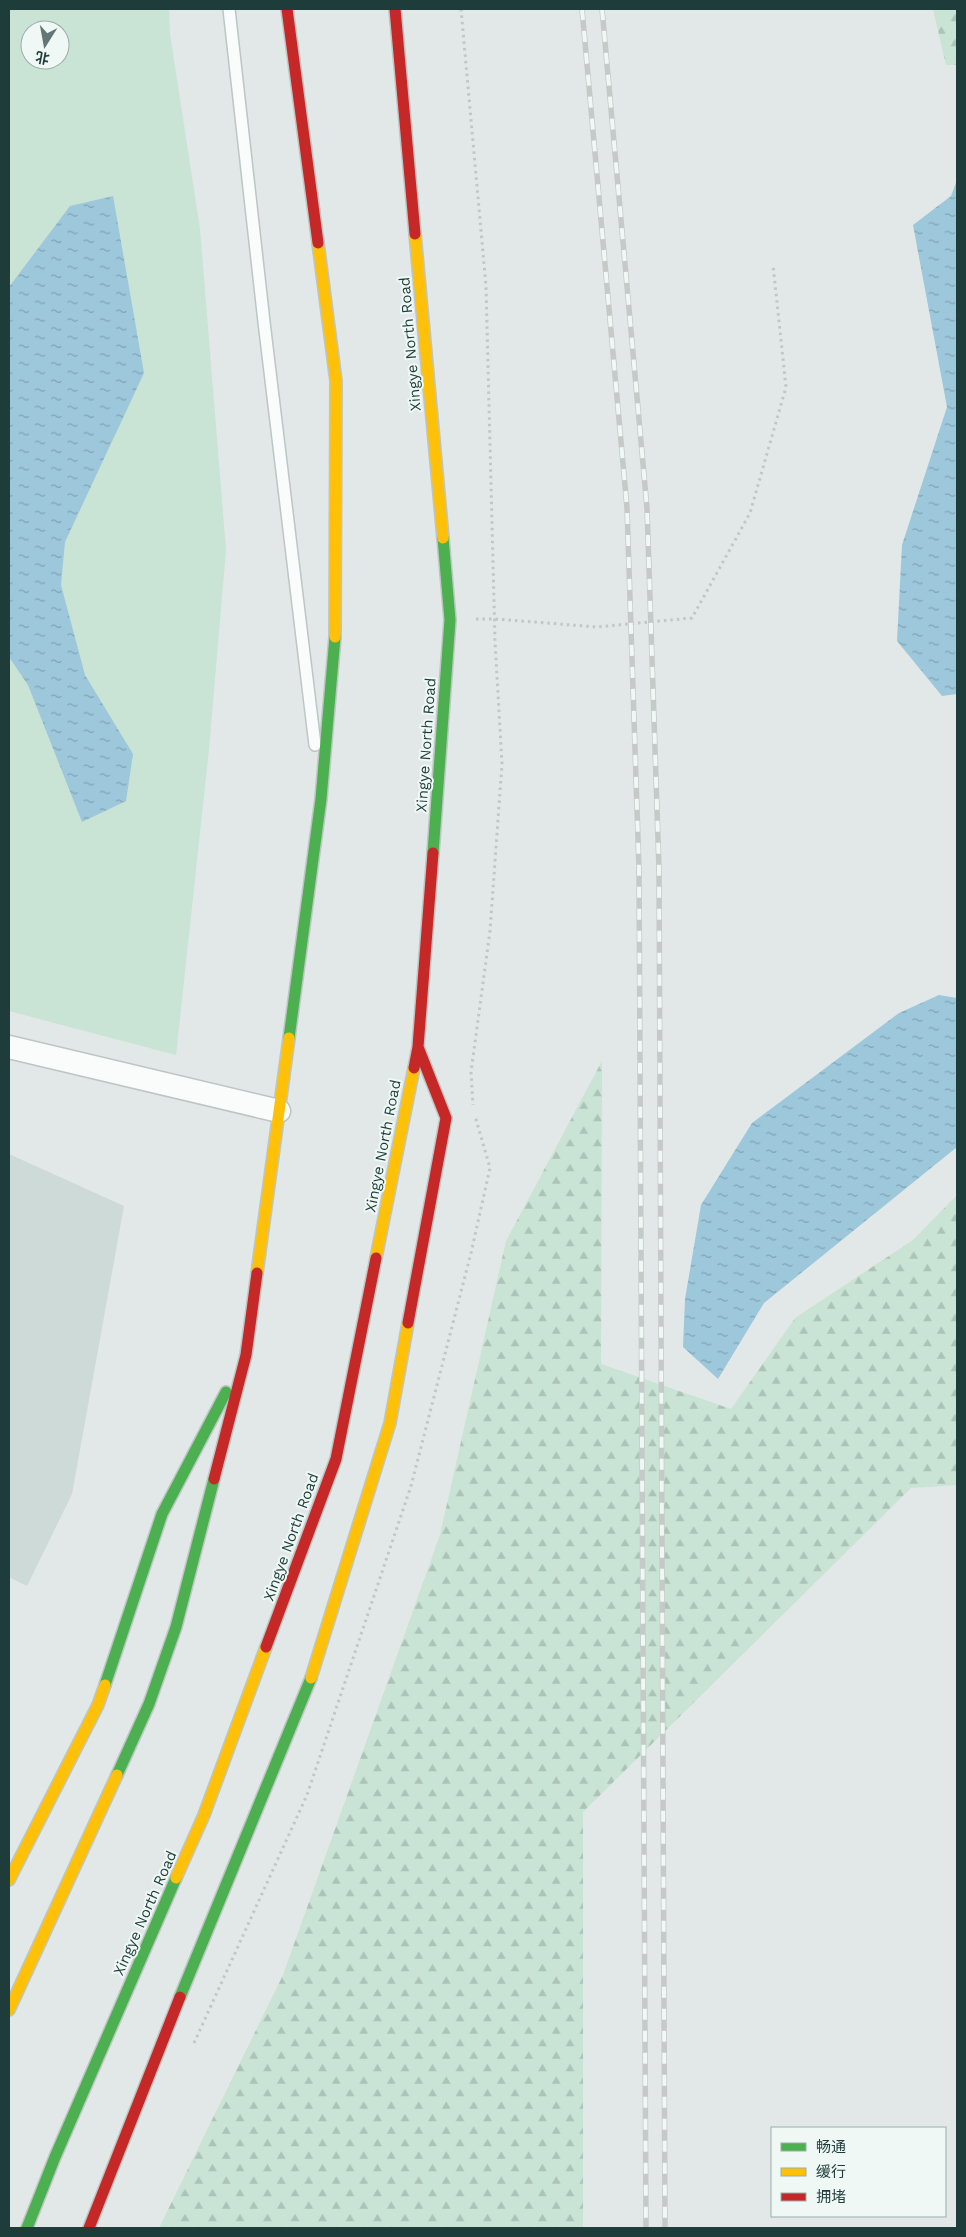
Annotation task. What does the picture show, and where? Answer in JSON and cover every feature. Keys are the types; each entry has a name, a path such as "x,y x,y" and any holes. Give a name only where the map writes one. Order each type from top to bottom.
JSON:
{"main road":[{"name":"Xingye North Road","path":"27,2228 55,2157 204,1815 336,1459 418,1047 450,620 394,9"},
{"path":"9,2010 149,1704 176,1627 246,1355 321,799 336,625 336,381 286,12"},
{"path":"89,2228 147,2077 310,1683 390,1423 446,1118 418,1047"},
{"path":"9,1880 98,1705 162,1514 246,1355"}],"street":[{"path":"9,1047 279,1111"}],"lane":[{"path":"229,9 265,332 321,799"}],"path":[{"path":"450,620 495,619 597,627 692,618 750,513 786,387 773,265"}],"shaded area":[{"path":"9,1154 124,1206 72,1494 27,1586 9,1577"}],"green space":[{"path":"9,9 169,9 170,34 200,229 226,550 209,749 176,1055 9,1011"},
{"path":"933,9 957,9 957,65 946,65"},
{"path":"602,1061 601,1364 731,1409 795,1318 913,1240 957,1195 957,1485 911,1488 583,1812 583,2228 159,2228 283,1975 440,1535 506,1241"}],"water":[{"path":"957,180 957,694 942,696 897,641 902,545 947,407 913,225 951,196"},
{"path":"113,196 144,373 65,542 61,585 85,675 133,754 126,801 82,822 28,685 9,657 9,287 70,206"},
{"path":"939,995 957,998 957,1147 764,1303 718,1379 683,1347 685,1299 701,1205 752,1123 899,1013"}],"railway":[{"path":"582,9 627,508 639,869 646,2228"},
{"path":"602,9 647,508 659,869 665,2228"}],"traffic: fast":[{"path":"433,853 450,620 443,538"},
{"path":"289,1038 321,799 335,637"},
{"path":"105,1685 162,1514 226,1392"},
{"path":"117,1775 149,1704 176,1627 214,1479"},
{"path":"180,1997 311,1678"},
{"path":"27,2228 55,2157 176,1878"}],"traffic: slow":[{"path":"415,234 443,538"},
{"path":"318,243 336,381 335,637"},
{"path":"257,1273 289,1038"},
{"path":"376,1258 414,1068"},
{"path":"311,1678 390,1423 408,1323"},
{"path":"176,1878 204,1815 266,1647"},
{"path":"9,1880 98,1705 105,1685"},
{"path":"9,2010 117,1775"}],"traffic: jam":[{"path":"287,9 318,243"},
{"path":"395,9 415,234"},
{"path":"414,1068 418,1047 433,853"},
{"path":"408,1323 446,1118 418,1047"},
{"path":"266,1647 336,1459 376,1258"},
{"path":"214,1479 246,1355 257,1273"},
{"path":"89,2228 180,1997"}]}
